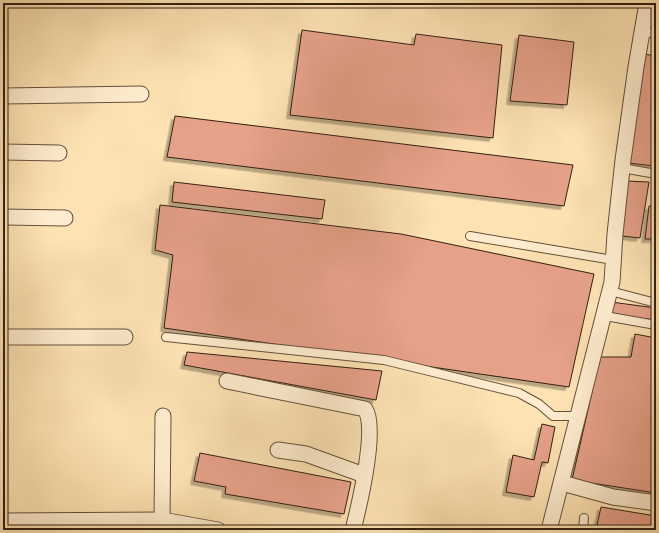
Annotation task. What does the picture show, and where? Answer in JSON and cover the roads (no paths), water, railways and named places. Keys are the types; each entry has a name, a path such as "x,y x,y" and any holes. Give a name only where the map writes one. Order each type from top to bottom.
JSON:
{"street":[{"path":"549,530 605,316 610,291 622,168 649,33 647,3"},
{"path":"3,96 141,94"},
{"path":"3,152 59,152"},
{"path":"3,216 65,218"},
{"path":"3,337 125,337"},
{"path":"227,382 365,408 369,415 370,424 364,475 353,530"},
{"path":"155,520 163,416"},
{"path":"278,450 306,454 364,475"},
{"path":"562,483 613,497 656,503"},
{"path":"9,524 155,520 218,530"}],"lane":[{"path":"622,168 656,174"},
{"path":"470,236 614,260"},
{"path":"610,291 656,303"},
{"path":"605,316 656,325"},
{"path":"166,337 384,360 519,393 539,404 553,416 579,416"},
{"path":"583,530 584,518"}]}
